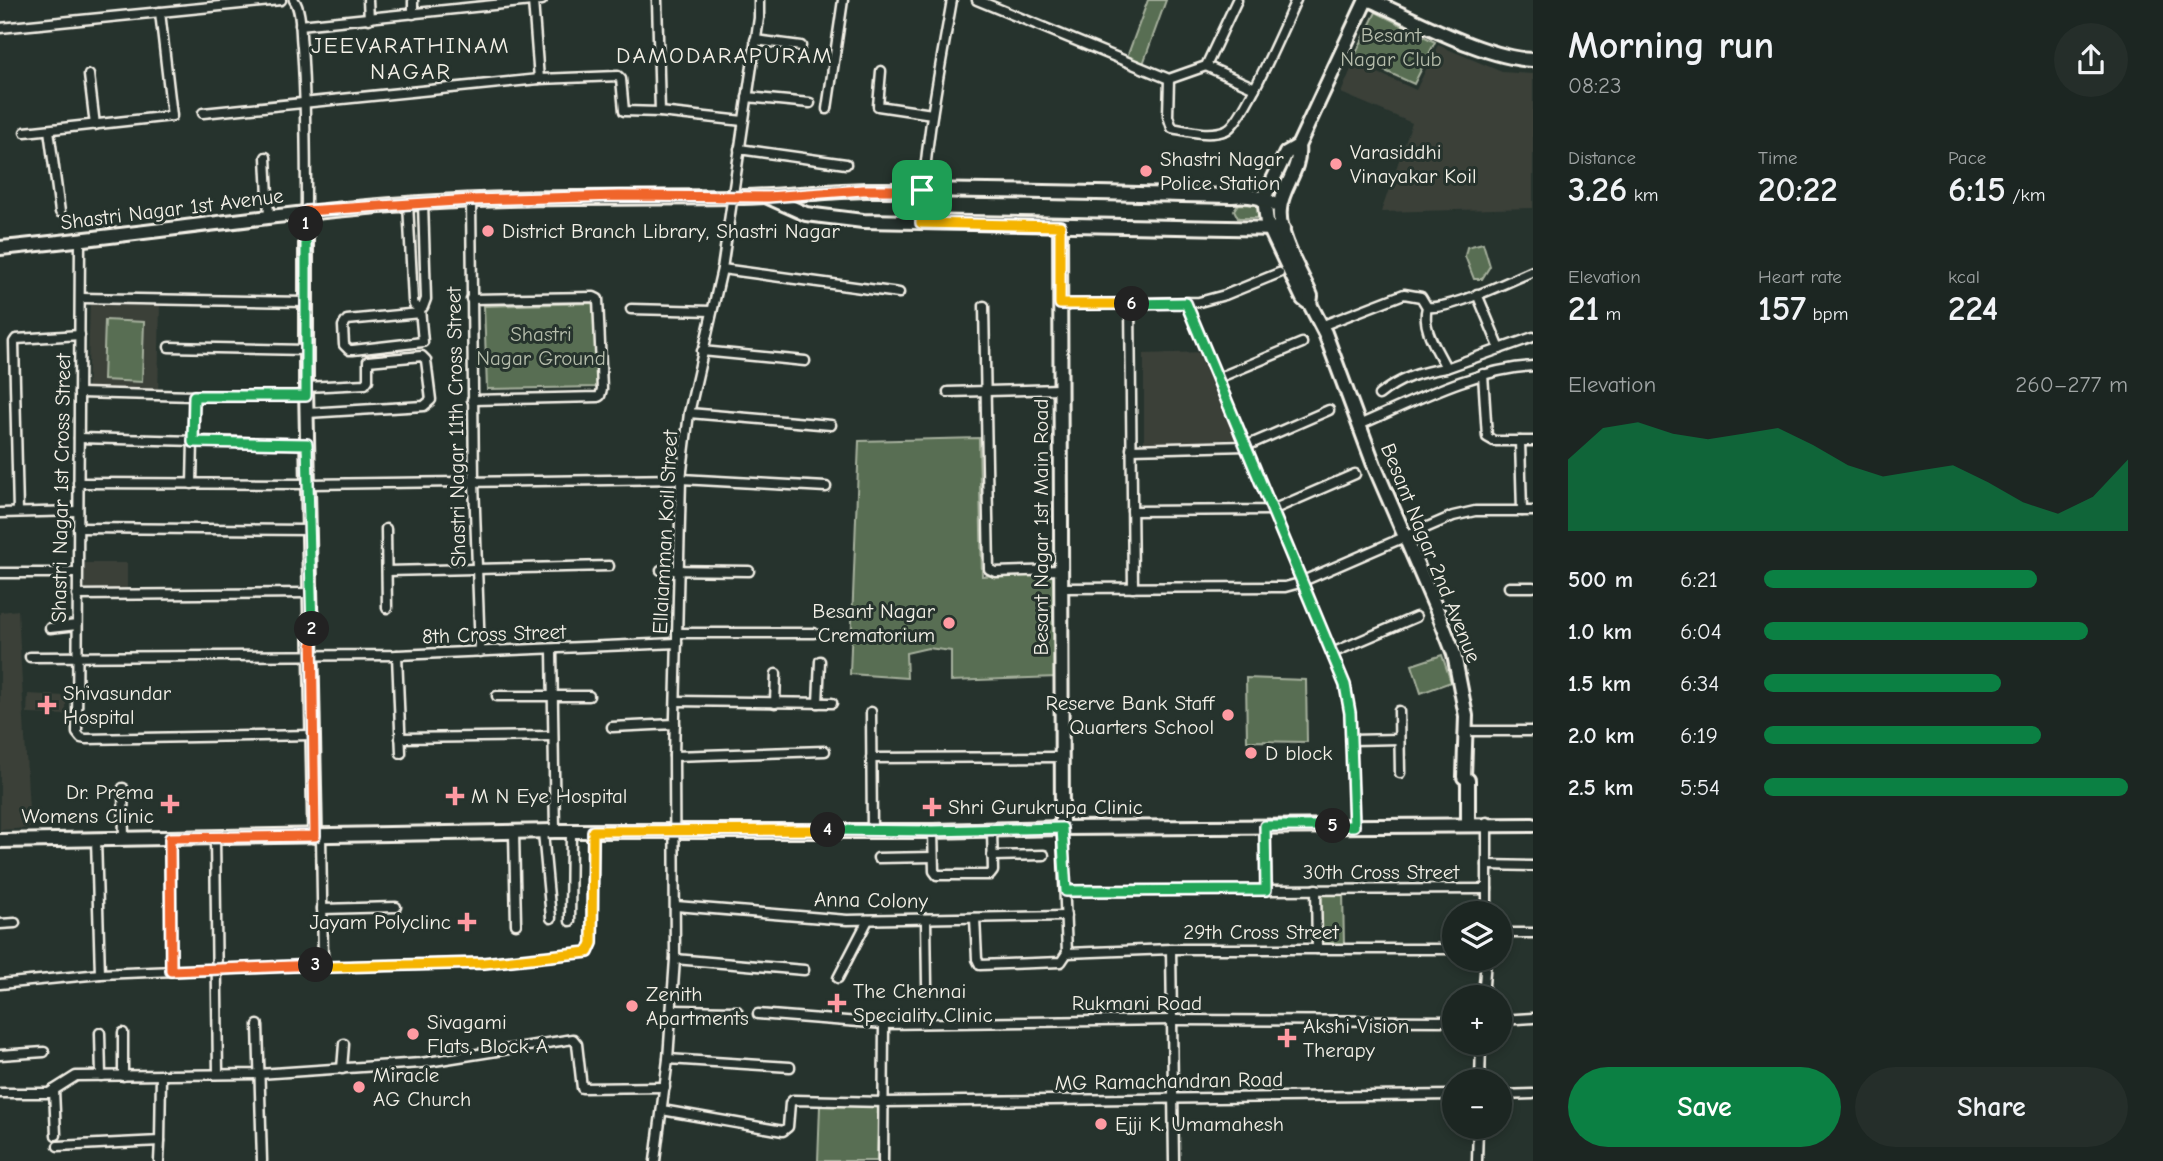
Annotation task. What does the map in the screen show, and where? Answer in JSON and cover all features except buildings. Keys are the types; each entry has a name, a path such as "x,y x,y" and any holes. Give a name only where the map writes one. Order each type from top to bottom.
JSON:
{"street":[{"path":"0,28 281,0"},
{"path":"294,0 300,25 306,103 306,391 312,735 324,965"},
{"path":"368,0 369,19"},
{"path":"413,0 413,14"},
{"path":"657,0 660,111"},
{"name":"Ellaiamman Koil Street","path":"655,1161 668,1059 675,959 674,755 681,479 689,413 722,269 759,0"},
{"path":"827,109 843,0"},
{"path":"921,223 922,190 932,114 952,0"},
{"path":"977,0 1169,79 1206,66 1255,88"},
{"path":"1206,66 1237,0"},
{"path":"1169,79 1168,116 1172,128 1206,134 1228,130 1236,122 1255,88 1296,0"},
{"path":"1264,198 1286,153 1298,146 1368,0 1485,50 1533,60"},
{"path":"300,25 538,1 539,79"},
{"path":"25,132 172,116 160,12"},
{"path":"755,40 801,46"},
{"path":"881,71 878,106 932,114"},
{"path":"89,75 95,125"},
{"path":"203,113 539,79 620,76 624,111 660,111 743,121"},
{"path":"747,97 810,103"},
{"path":"49,130 60,212"},
{"path":"1279,231 1280,207 1300,159 1298,146"},
{"path":"738,149 846,164"},
{"path":"266,157 269,216"},
{"name":"Shastri Nagar 1st Avenue","path":"0,248 80,241 306,211 471,200 619,196 768,197 863,190 1233,196 1250,194 1264,198"},
{"path":"768,197 806,214 863,221 1279,231"},
{"path":"1264,198 1280,207"},
{"path":"1264,198 1279,231"},
{"name":"Shastri Nagar 11th Cross Street","path":"471,200 472,400 481,652"},
{"path":"420,311 347,320 343,326 345,348 422,343 420,311 426,299 423,202"},
{"path":"408,203 412,295 414,306 420,311"},
{"name":"Besant Nagar 1st Main Road","path":"1060,226 1062,828"},
{"name":"Besant Nagar 2nd Avenue","path":"1279,231 1303,299 1326,324 1359,425 1454,654 1462,685 1467,731 1464,777 1460,781 1463,822"},
{"name":"Shastri Nagar 1st Cross Street","path":"80,241 78,736 312,735"},
{"path":"722,269 899,293"},
{"path":"1427,307 1435,308 1477,294 1533,271"},
{"path":"1060,304 1186,303 1225,295 1279,273"},
{"path":"1326,324 1404,293 1421,297 1427,307 1424,316 1426,326 1446,368"},
{"path":"1477,294 1500,349"},
{"path":"81,298 306,302"},
{"path":"471,299 598,299 600,396 472,400"},
{"path":"1186,303 1303,581 1349,701 1356,826"},
{"path":"1130,304 1133,588"},
{"path":"984,306 989,569 995,572 1061,570"},
{"path":"631,309 712,311"},
{"path":"18,512 14,342 80,335"},
{"path":"1379,395 1393,384 1412,375 1446,368 1533,337"},
{"path":"1218,378 1302,342"},
{"path":"169,347 306,350"},
{"path":"702,351 805,361"},
{"path":"79,393 194,396 306,391 365,384 368,380 368,361 422,356 426,360 431,400 424,405 307,413"},
{"path":"1359,425 1483,374 1533,366"},
{"path":"1483,374 1487,437 1494,441 1533,441"},
{"path":"948,393 1060,389"},
{"path":"192,484 194,396"},
{"path":"1131,449 1246,446 1329,410"},
{"path":"689,413 831,425"},
{"path":"79,438 307,444"},
{"path":"1520,441 1522,511"},
{"path":"1132,511 1272,510 1355,474"},
{"path":"78,483 309,484 681,479 826,487"},
{"path":"0,513 78,511"},
{"path":"1061,588 1285,587 1465,512 1533,511"},
{"path":"78,528 309,530"},
{"path":"386,529 387,608"},
{"path":"387,571 609,566"},
{"path":"661,570 749,571"},
{"path":"0,573 78,573"},
{"path":"1510,587 1533,587"},
{"path":"77,595 311,593"},
{"path":"1332,653 1416,617"},
{"path":"50,628 77,625"},
{"path":"677,633 814,633"},
{"name":"8th Cross Street","path":"30,657 312,657 552,650 677,643"},
{"path":"551,918 549,832 553,736 552,650"},
{"path":"397,655 401,753"},
{"path":"818,703 820,661"},
{"path":"775,703 776,674"},
{"path":"497,696 589,696"},
{"path":"677,701 832,702"},
{"path":"1399,711 1400,773"},
{"path":"871,712 872,831"},
{"path":"611,727 675,724"},
{"path":"1467,731 1533,731"},
{"path":"400,738 553,736"},
{"path":"1352,740 1399,739"},
{"path":"674,755 825,751"},
{"path":"871,758 1062,757"},
{"path":"123,788 124,838"},
{"path":"1487,823 1533,820"},
{"path":"0,841 675,830 933,831 1265,826 1363,828 1463,822 1533,825"},
{"path":"1487,823 1487,901"},
{"path":"1265,826 1266,890"},
{"path":"1062,828 1067,953"},
{"path":"933,831 934,871 937,875 990,875 993,871 992,830"},
{"path":"0,984 100,974 324,965 484,963 588,952 592,943 593,831"},
{"path":"570,921 571,832"},
{"path":"514,833 516,924"},
{"path":"215,837 218,1073"},
{"path":"170,838 171,971"},
{"path":"96,839 100,974"},
{"path":"992,856 1044,856"},
{"path":"878,858 933,857"},
{"path":"1487,865 1533,866"},
{"path":"1317,889 1317,949"},
{"name":"30th Cross Street","path":"1066,891 1487,889"},
{"name":"Anna Colony","path":"676,906 847,920 1066,916"},
{"path":"323,909 396,907"},
{"name":"29th Cross Street","path":"975,918 977,959 980,965 1057,964 1067,953 1171,949 1442,949"},
{"path":"838,978 867,919"},
{"path":"926,919 928,984"},
{"path":"0,924 15,923"},
{"path":"1512,933 1533,933"},
{"path":"1171,949 1174,1161"},
{"path":"675,959 804,970"},
{"path":"672,1010 737,1011"},
{"name":"Rukmani Road","path":"758,1014 884,1024 1172,1020 1442,1021"},
{"path":"1512,1019 1533,1018"},
{"path":"883,1161 884,1024"},
{"path":"258,1025 262,1161"},
{"path":"100,1033 101,1076"},
{"path":"123,1033 123,1076"},
{"path":"0,1093 45,1094 76,1076 259,1074 342,1069 421,1063 575,1040 582,1088 665,1087"},
{"path":"342,1069 344,1044"},
{"path":"0,1055 44,1052"},
{"path":"668,1059 790,1067"},
{"path":"159,1161 161,1075"},
{"path":"54,1090 57,1135"},
{"path":"1512,1095 1533,1094"},
{"name":"MG Ramachandran Road","path":"662,1110 783,1131 788,1127 790,1103 793,1100 885,1102 1442,1095"},
{"path":"1477,1161 1478,1139"},
{"path":"58,1146 160,1141"}],"shaded area":[{"path":"1438,45 1502,72 1533,74 1533,208 1381,212 1412,123 1341,93 1354,62 1416,90"},
{"path":"90,302 160,304 158,396 87,394"},
{"path":"1203,352 1244,439 1144,443 1144,354"},
{"path":"85,563 127,563 127,588 85,588"},
{"path":"18,610 30,828 0,830 0,612"},
{"name":"Shivasundar Hospital","path":"28,694 66,696 66,715 27,714"}],"green space":[{"path":"1148,0 1166,0 1143,64 1127,57"},
{"name":"Besant Nagar Club","path":"1376,12 1435,42 1414,84 1354,57"},
{"path":"1238,204 1259,205 1262,212 1257,218 1238,218 1234,210"},
{"path":"1483,243 1490,266 1482,279 1474,279 1465,256 1467,247"},
{"name":"Shastri Nagar Ground","path":"596,303 597,387 487,389 484,306"},
{"path":"105,320 144,322 142,382 103,380"},
{"path":"979,438 982,576 1053,573 1057,677 951,681 951,651 928,648 906,653 907,678 850,674 859,441"},
{"path":"1442,655 1451,682 1421,693 1412,665"},
{"path":"1246,678 1306,680 1307,742 1247,741"},
{"path":"1318,892 1343,892 1344,946 1318,946"},
{"path":"879,1105 877,1161 818,1161 820,1106"}],"place":[{"name":"Varasiddhi Vinayakar Koil","path":"1336,164"},
{"name":"Shastri Nagar Police Station","path":"1146,171"},
{"name":"District Branch Library, Shastri Nagar","path":"488,231"},
{"name":"Besant Nagar Crematorium","path":"949,623"},
{"name":"Shivasundar Hospital","path":"47,705"},
{"name":"Reserve Bank Staff Quarters School","path":"1228,715"},
{"name":"D block","path":"1251,753"},
{"name":"M N Eye Hospital","path":"455,796"},
{"name":"Dr. Prema Womens Clinic","path":"170,804"},
{"name":"Shri Gurukrupa Clinic","path":"932,807"},
{"name":"Jayam Polyclinc","path":"467,922"},
{"name":"The Chennai Speciality Clinic","path":"837,1003"},
{"name":"Zenith Apartments","path":"632,1006"},
{"name":"Sivagami Flats, Block A","path":"413,1034"},
{"name":"Akshi Vision Therapy","path":"1287,1038"},
{"name":"Miracle AG Church","path":"359,1087"},
{"name":"Ejji K. Umamahesh","path":"1101,1124"}],"district":[{"name":"DAMODARAPURAM","path":"725,55"},
{"name":"JEEVARATHINAM NAGAR","path":"411,58"}],"route":[{"path":"863,190 922,190 921,223 1060,226 1060,304 1186,303 1345,685 1350,713 1354,826 1265,826 1266,890 1066,891 1062,828 933,831 593,831 592,943 591,948 584,954 484,963 171,971 170,838 315,836 307,444 193,442 194,396 306,396 306,211 471,200 619,196 768,197 863,190"}]}
